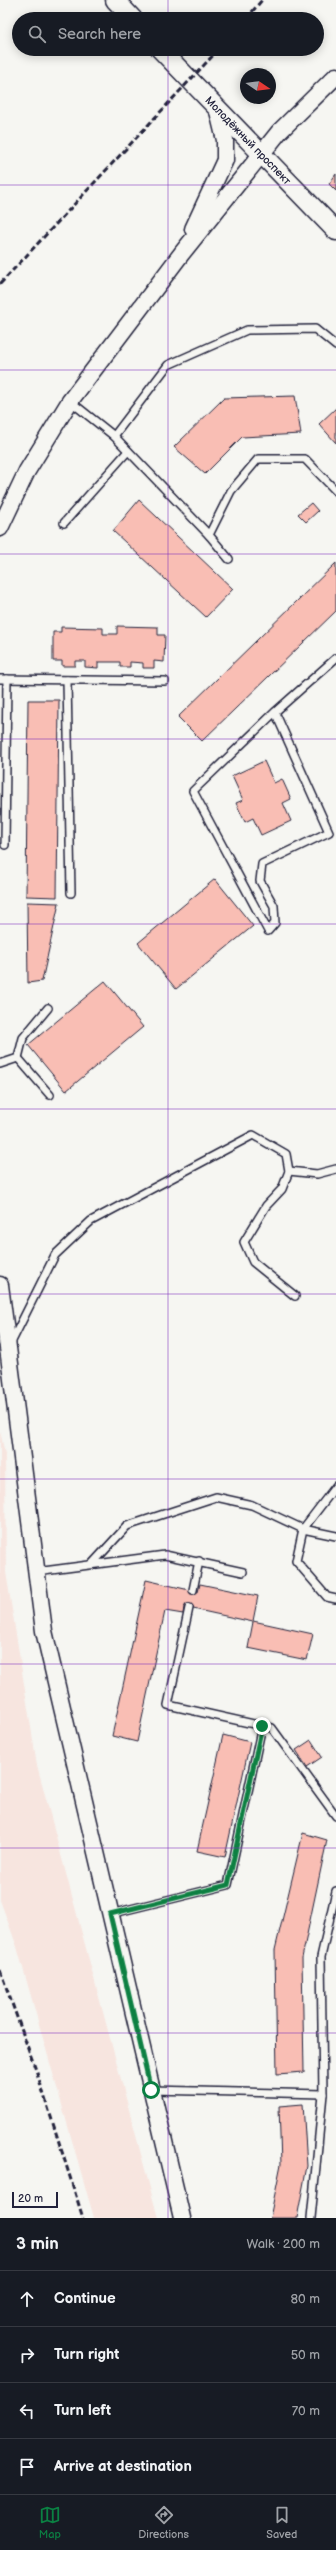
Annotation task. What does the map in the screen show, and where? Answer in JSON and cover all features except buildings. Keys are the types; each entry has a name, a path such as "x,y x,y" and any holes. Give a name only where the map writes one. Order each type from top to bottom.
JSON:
{"main road":[{"path":"115,0 126,12"},
{"name":"Молодёжный проспект","path":"167,56 336,231"}],"street":[{"path":"0,528 27,471 70,401 182,253 263,154 279,132 336,76"},
{"path":"182,253 225,160 225,140 217,107"},
{"path":"0,1285 44,1631 182,2218"}],"lane":[{"path":"114,436 168,365 247,330 316,329 336,346"},
{"path":"70,401 114,436 209,535 228,558"},
{"path":"64,523 128,451"},
{"path":"209,535 231,491 258,459 305,459 336,491"},
{"path":"275,712 329,832 262,864 260,881 274,906 275,923 268,931 193,791 275,712 336,658"},
{"path":"5,845 3,679 165,681"},
{"path":"67,680 71,893"},
{"path":"18,1058 23,1038 48,1008"},
{"path":"0,1064 18,1058"},
{"path":"18,1058 50,1095"},
{"path":"8,1348 55,1255 91,1221 253,1135 286,1154 289,1171 282,1189 266,1206 244,1242 253,1262 295,1296"},
{"path":"289,1171 317,1174 336,1169"},
{"path":"336,1486 303,1529 296,1560 327,1597 336,1599"},
{"path":"92,1564 127,1526 216,1497 252,1505 303,1529 336,1536"},
{"path":"36,1572 165,1555 199,1561 243,1572"},
{"path":"193,1590 199,1561"},
{"path":"189,1608 168,1705 272,1728 336,1816"},
{"path":"110,1914 228,1885 262,1726"},
{"path":"312,2218 323,2094 321,1957 336,1891"},
{"path":"151,2090 323,2094"}],"shaded area":[{"path":"0,1431 5,1454 6,1572 37,1765 158,2218 94,2218 17,1947 0,1900"}],"railway":[{"path":"252,12 262,0"},
{"path":"0,284 212,56"},
{"path":"0,1970 37,2073 83,2218"}],"route":[{"path":"151,2090 110,1914 228,1885 262,1726"}]}
